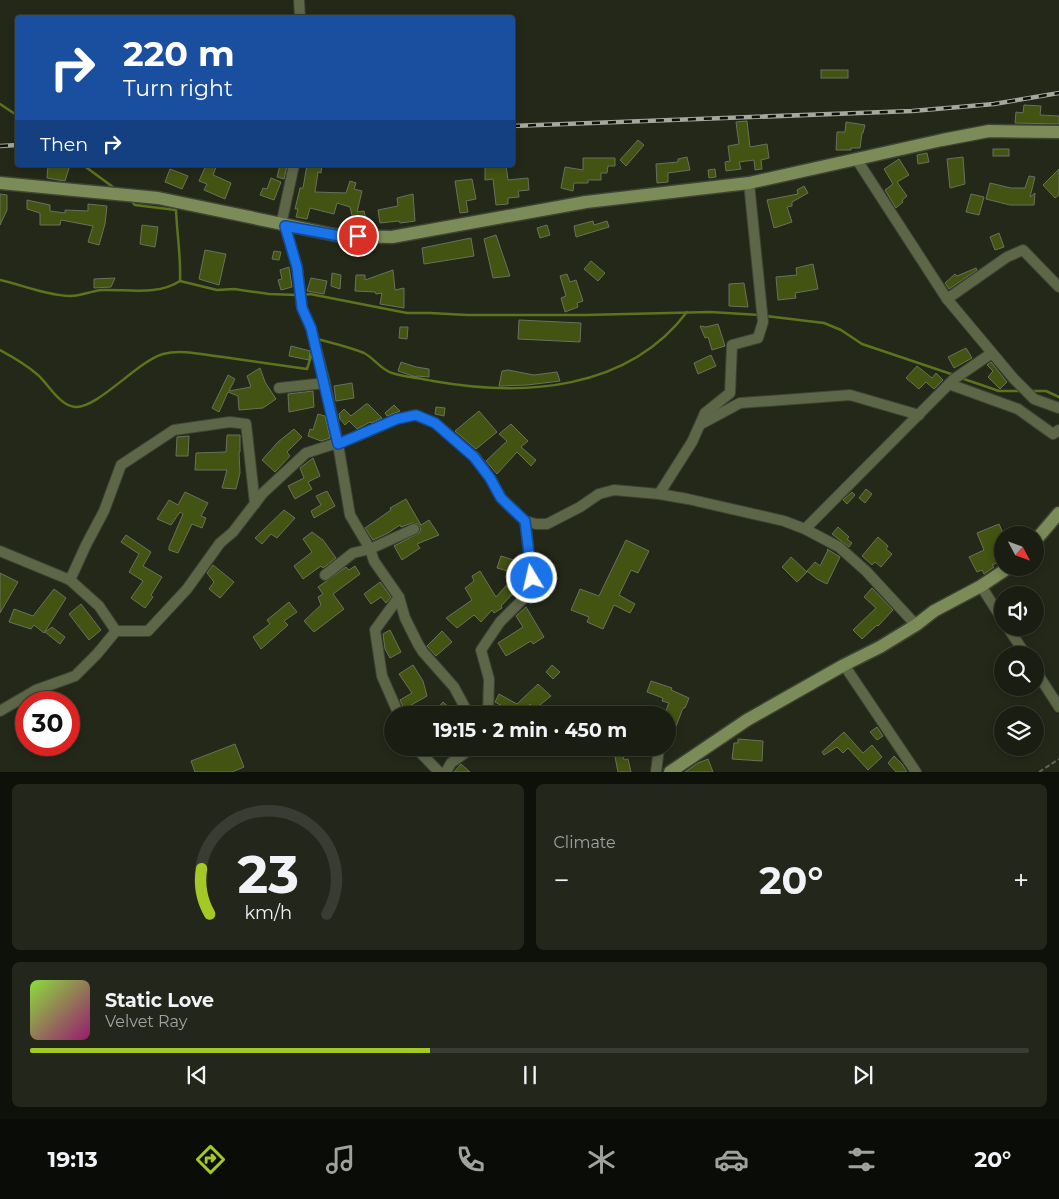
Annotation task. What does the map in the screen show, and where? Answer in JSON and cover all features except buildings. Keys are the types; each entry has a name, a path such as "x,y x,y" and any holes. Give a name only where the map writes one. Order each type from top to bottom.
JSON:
{"street":[{"path":"299,0 300,15"},
{"path":"0,183 158,198 340,236 392,237 586,202 749,183 989,131 1059,132"},
{"path":"857,160 947,299 1034,399 1059,408"},
{"path":"294,167 283,225 297,267 300,301 312,334 325,383 350,515 370,549 374,561 399,597 405,618 423,652 454,687 464,706"},
{"path":"659,494 701,424 705,413 730,393 732,345 758,338 762,321 749,183"},
{"path":"947,299 1007,257 1023,250 1059,287"},
{"path":"805,529 952,382 992,353"},
{"path":"952,382 1018,409 1053,434 1059,430"},
{"path":"280,388 325,383"},
{"path":"701,424 740,403 850,395 919,415"},
{"path":"116,631 148,631 187,589 220,543 233,532 278,478 306,453 338,444 397,419 416,415 435,423 474,457 490,478 501,498 525,521 547,524 599,494 614,490 688,499 784,521 805,529 839,547 866,571 916,625"},
{"path":"70,580 104,511 121,465 174,430 230,422 246,424 255,504"},
{"path":"1044,530 1059,513"},
{"path":"488,706 489,679 481,650 500,622 528,594 532,578 525,521"},
{"path":"325,575 353,553 370,549 414,529"},
{"path":"0,550 70,580 99,606 116,631"},
{"path":"670,772 747,720 844,665 880,647 916,625 934,611 996,576"},
{"path":"981,586 994,606"},
{"path":"395,706 382,676 375,630 399,597"},
{"path":"0,711 36,690 75,676 98,654 116,631"},
{"path":"844,665 916,772"},
{"path":"1044,684 1059,707"},
{"path":"424,756 439,772"},
{"path":"446,772 450,762 460,756"},
{"path":"656,772 658,756"}],"path":[{"path":"1039,772 1059,759"}],"waterway":[{"path":"0,104 15,114"},
{"path":"86,167 113,187"},
{"path":"133,203 135,205 176,210 180,281"},
{"path":"0,280 63,296 102,290 142,291 162,289 180,281 217,290 234,289 269,294 297,295"},
{"path":"303,295 310,294 407,313 585,315 710,312 760,315"},
{"path":"317,339 364,353 381,367 402,376 467,386 537,387 571,382 604,373 635,358 663,338 687,312"},
{"path":"766,316 824,323 841,330 862,344 954,375"},
{"path":"0,350 15,358 38,375 64,403 75,407 84,406 95,401 153,358 163,354 193,353 307,369 313,350"},
{"path":"961,378 999,391 1021,391"},
{"path":"1032,391 1046,391 1059,397"}],"railway":[{"path":"515,126 912,111 994,104 1059,93"},
{"path":"0,146 15,145"}],"route":[{"path":"358,236 340,236 285,226 297,267 300,301 311,328 338,444 397,419 416,415 435,423 474,457 490,478 501,498 525,521 532,578"}]}
